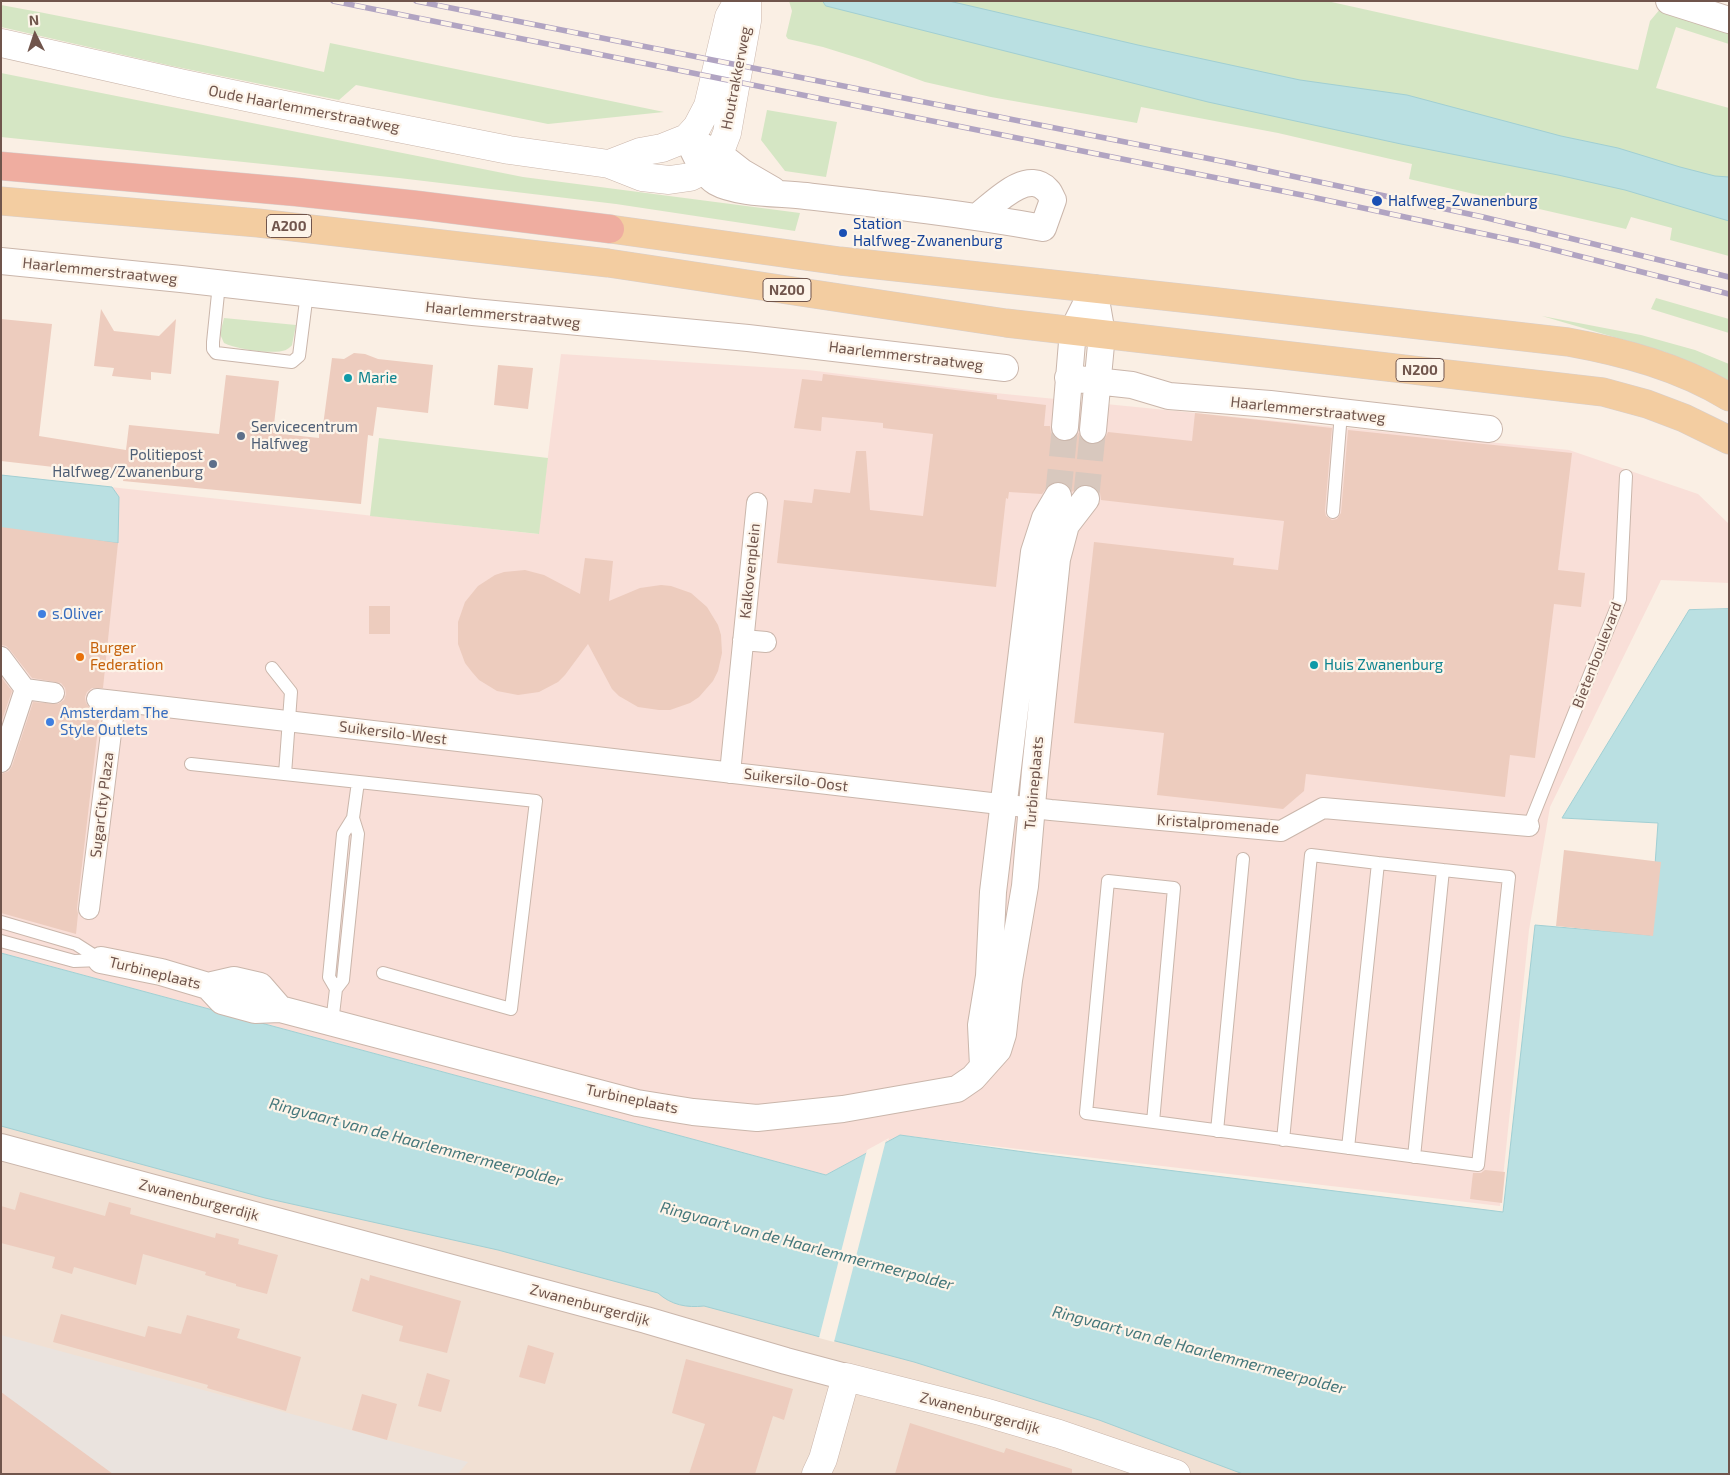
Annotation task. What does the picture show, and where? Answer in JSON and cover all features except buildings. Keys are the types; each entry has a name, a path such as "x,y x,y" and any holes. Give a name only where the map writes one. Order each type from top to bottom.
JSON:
{"highway":[{"name":"A200","path":"1,166 296,192 417,205 610,230"}],"main road":[{"name":"A200","path":"1,201 258,223 514,252"},
{"name":"N200","path":"610,230 793,256 1568,342 1600,348 1657,364 1708,384 1729,397"},
{"name":"N200","path":"514,252 713,278 965,317 1603,392 1647,404 1729,440"}],"street":[{"name":"Houtrakkerweg","path":"687,138 698,127 708,106 729,18 737,1"},
{"name":"Houtrakkerweg","path":"712,162 727,133 747,21 747,1"},
{"path":"1669,1 1729,20"},
{"name":"Oude Haarlemmerstraatweg","path":"1,42 184,84 337,116 509,150 609,164 642,177 669,180 690,177 712,162"},
{"path":"687,138 712,162 742,172 778,193 978,216 1044,228 1053,200 1047,189 1036,182 1025,184 1014,188 978,216"},
{"name":"Oude Haarlemmerstraatweg","path":"609,164 640,152 662,148 687,138"},
{"name":"Haarlemmerstraatweg","path":"1,261 622,328 748,338 1004,368"},
{"path":"1065,427 1073,330 1094,288"},
{"path":"1093,430 1102,334 1094,288"},
{"name":"Haarlemmerstraatweg","path":"1068,378 1132,385 1169,396 1270,404 1489,430"},
{"name":"Turbineplaats","path":"983,1066 981,1025 989,976 994,892 1034,552 1045,518 1058,496"},
{"name":"Turbineplaats","path":"101,960 160,972 208,986 234,980 260,986 280,1009 638,1103 693,1112 757,1118 843,1109 957,1089 973,1078 998,1050 1003,1034 1009,980 1041,808 1058,560 1066,525 1086,499"},
{"name":"Kalkovenplein","path":"730,773 757,503"},
{"name":"Kalkovenplein","path":"743,640 766,642"},
{"path":"1,657 25,689 54,693"},
{"path":"1,762 25,689"},
{"name":"SugarCity Plaza","path":"89,909 106,700 200,710"},
{"name":"Suikersilo-West","path":"200,710 587,756"},
{"name":"Suikersilo-Oost","path":"587,756 1041,808"},
{"name":"Kristalpromenade","path":"1041,808 1281,831 1323,808 1529,826"},
{"name":"Zwanenburgerdijk","path":"1,1147 646,1320 846,1377 984,1412 1059,1434 1176,1474"},
{"path":"816,1474 823,1459 846,1377"}],"lane":[{"path":"219,284 213,349 216,353 292,362 300,356 307,294"},
{"path":"1333,512 1341,413"},
{"name":"Bietenboulevard","path":"1529,826 1620,599 1626,476"},
{"path":"272,668 291,692 285,774"},
{"path":"191,764 536,801 511,1009 383,973"},
{"path":"332,1023 336,988 329,977 344,834 353,818 358,782"},
{"path":"1153,1122 1174,888 1108,881 1086,1113 1283,1140 1478,1165 1509,877 1311,855 1283,1140"},
{"path":"1217,1130 1244,859"},
{"path":"1348,1148 1378,863"},
{"path":"1414,1157 1443,870"},
{"path":"1,922 76,944 101,960"},
{"path":"1,941 74,961 101,960"}],"shaded area":[{"path":"561,354 808,370 995,393 1569,450 1698,494 1729,524 1729,583 1661,580 1550,807 1529,930 1500,1206 900,1135 826,1175 1,953 1,475 538,534"},
{"path":"1,1089 1330,1474 1,1474"},
{"path":"1,1335 468,1462 458,1474 1,1474"}],"green space":[{"path":"789,1 1327,1 1638,70 1650,21 1661,8 1729,29 1729,44 1676,27 1656,88 1729,108 1729,256 1670,240 1672,228 1631,217 1626,229 1409,179 1412,164 1278,133 1141,107 1137,123 991,97 925,82 868,61 823,47 788,39 786,36 792,11"},
{"path":"1,5 82,20 324,72 330,43 664,112 548,124 356,85 339,100 172,66 1,27"},
{"path":"1,73 523,177 800,213 795,231 616,204 399,178 1,137"},
{"path":"767,110 837,122 826,177 785,171 761,140"},
{"path":"1656,298 1729,319 1729,333 1651,309"},
{"path":"1542,316 1641,335 1695,350 1729,364 1729,381 1665,352"},
{"path":"224,318 296,325 292,345 286,350 273,352 255,351 224,343 220,334"},
{"path":"379,438 548,458 539,534 370,516"}],"water":[{"path":"823,1 949,1 1300,80 1407,95 1561,136 1618,148 1715,176 1729,177 1729,221 1625,190 1208,102 826,6"},
{"path":"1,475 112,487 119,497 118,543 1,531"},
{"name":"Ringvaart van de Haarlemmermeerpolder","path":"1729,609 1729,1474 1243,1474 1099,1420 914,1362 704,1306 679,1305 658,1293 498,1250 265,1198 1,1126 1,953 826,1175 900,1135 1503,1212 1535,925 1650,935 1658,823 1562,818 1689,610"}],"pier":[{"path":"889,1138 888,1141 886,1140 834,1342 819,1338 867,1150"}],"tunnel":[{"path":"1058,496 1065,427"},
{"path":"1086,499 1093,430"}],"railway":[{"path":"333,1 1307,196 1531,244 1729,294"},
{"path":"416,1 1231,163 1483,217 1729,277"}],"place":[{"name":"Halfweg-Zwanenburg","path":"1377,201"},
{"name":"Station Halfweg-Zwanenburg","path":"843,233"},
{"name":"Marie","path":"348,378"},
{"name":"Servicecentrum Halfweg","path":"241,436"},
{"name":"Politiepost Halfweg/Zwanenburg","path":"213,464"},
{"name":"s.Oliver","path":"42,614"},
{"name":"Burger Federation","path":"80,657"},
{"name":"Huis Zwanenburg","path":"1314,665"},
{"name":"Amsterdam The Style Outlets","path":"50,722"}]}
